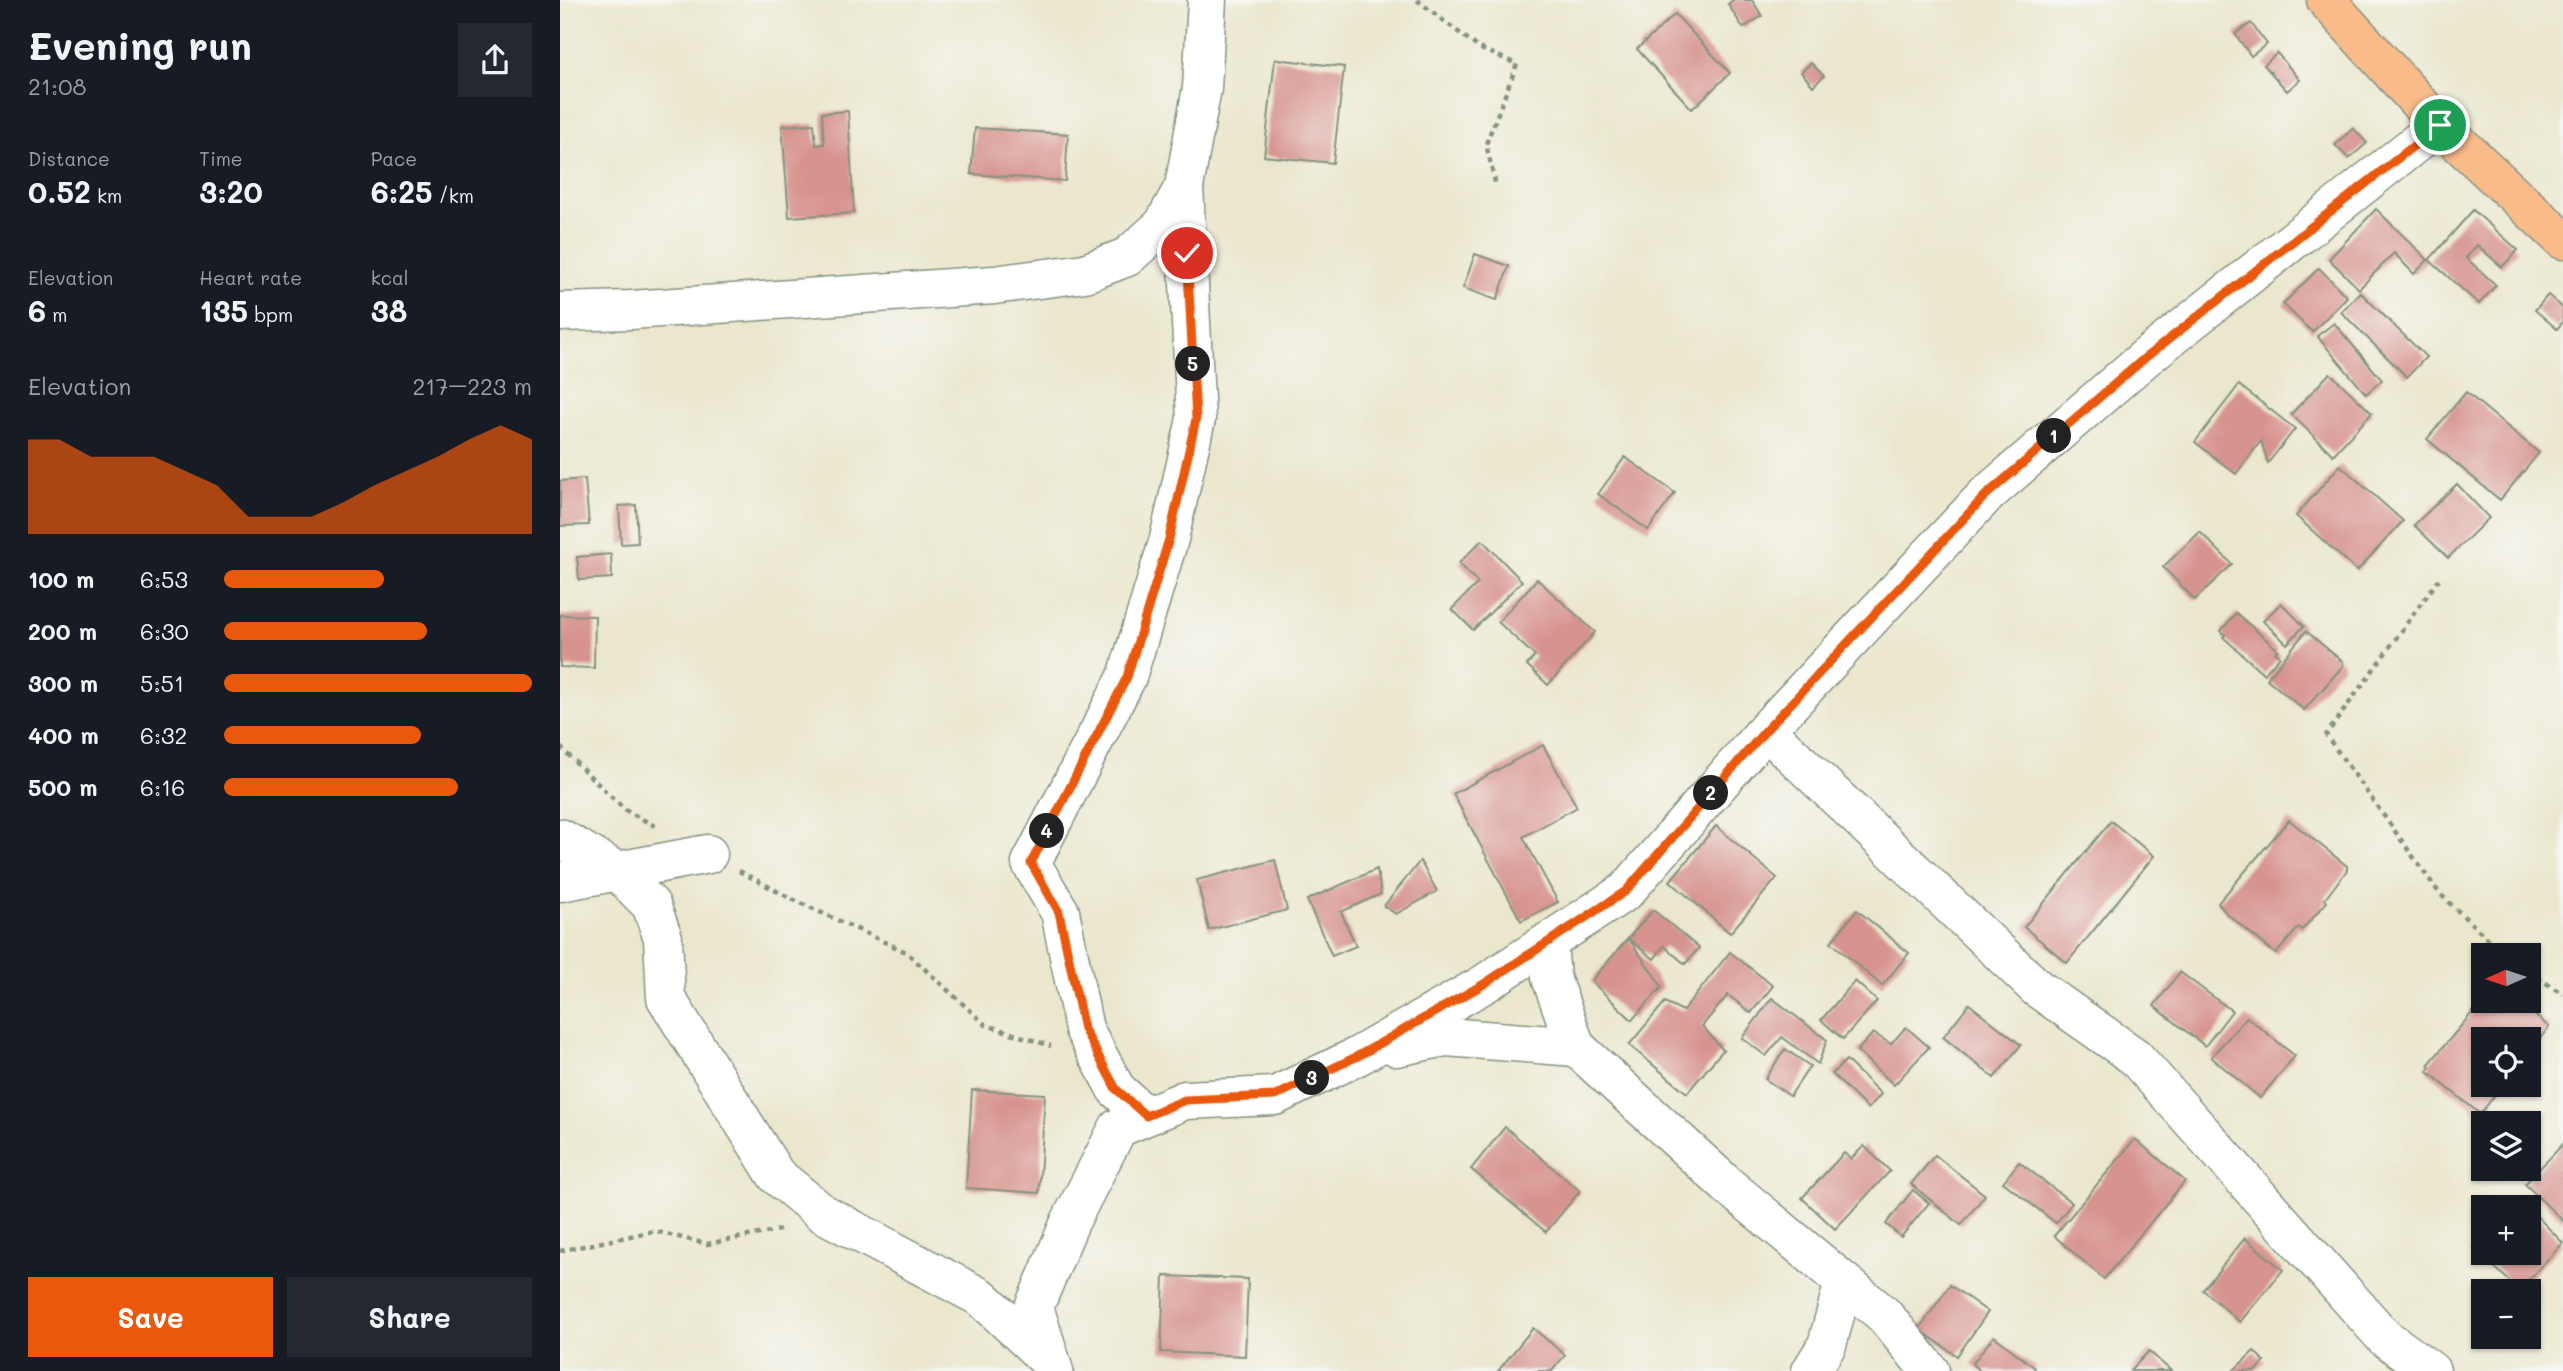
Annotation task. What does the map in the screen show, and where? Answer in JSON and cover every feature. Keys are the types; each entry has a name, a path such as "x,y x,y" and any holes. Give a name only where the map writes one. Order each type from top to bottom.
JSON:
{"main road":[{"path":"2326,0 2440,125 2563,240"}],"street":[{"path":"1146,1116 1116,1089 1084,1029 1059,912 1031,863 1127,677 1169,539 1196,419 1184,187 1202,88 1207,0"},
{"path":"1053,1367 1034,1307 1070,1222 1118,1128 1185,1100 1275,1096 1358,1056 1484,984 1626,891 1766,730 1985,496 2145,358 2440,125"},
{"path":"560,312 631,310 994,285 1085,273 1127,257 1163,225 1184,187"},
{"path":"1766,730 2037,988 2135,1057 2385,1337 2431,1371"},
{"path":"560,838 617,871 650,905 663,938 666,998 776,1175 822,1213 982,1298 1053,1367"},
{"path":"560,882 708,855"},
{"path":"1548,942 1551,978 1576,1047 1727,1185 1884,1315 1930,1371"},
{"path":"1358,1056 1446,1037 1576,1047"},
{"path":"1811,1371 1827,1346 1844,1282"}],"path":[{"path":"1417,0 1479,48 1517,64 1486,144 1496,186"},
{"path":"2439,579 2326,736 2440,894 2492,943"},
{"path":"560,747 625,810 661,829"},
{"path":"708,855 792,899 906,952 986,1025 1102,1063"},
{"path":"2541,980 2563,994"},
{"path":"560,1251 654,1231 707,1244 834,1220"}],"building":[{"path":"1733,0 1752,0 1762,16 1743,28 1728,4"},
{"path":"1675,14 1730,73 1692,109 1637,49"},
{"path":"2251,23 2267,44 2251,56 2235,34"},
{"path":"2277,53 2300,80 2287,91 2264,65"},
{"path":"1275,59 1344,67 1333,163 1264,156"},
{"path":"1811,63 1824,76 1813,86 1801,72"},
{"path":"848,111 854,213 789,217 782,126 814,124 816,145 824,144 822,113"},
{"path":"975,128 1068,134 1065,181 971,174"},
{"path":"2353,128 2367,143 2349,159 2335,145"},
{"path":"2376,209 2428,260 2414,274 2394,253 2359,289 2329,259"},
{"path":"2473,210 2518,250 2502,267 2477,245 2466,258 2496,285 2479,304 2429,260"},
{"path":"1475,254 1509,266 1497,300 1463,288"},
{"path":"2319,268 2347,297 2312,332 2283,304"},
{"path":"2360,292 2426,357 2407,377 2341,312"},
{"path":"2548,295 2563,308 2563,322 2557,329 2535,310"},
{"path":"2334,323 2382,380 2366,394 2317,336"},
{"path":"2330,373 2372,413 2333,455 2291,414"},
{"path":"2239,385 2295,429 2268,463 2261,441 2236,474 2195,442"},
{"path":"2466,392 2539,453 2500,500 2427,439"},
{"path":"1625,457 1675,493 1648,530 1598,494"},
{"path":"2340,465 2403,521 2357,571 2296,516"},
{"path":"585,479 589,525 560,526 560,481"},
{"path":"2457,484 2489,518 2448,558 2414,525"},
{"path":"636,505 638,543 621,544 619,506"},
{"path":"2200,532 2232,564 2195,600 2163,567"},
{"path":"1482,540 1522,581 1473,630 1452,609 1478,583 1459,563"},
{"path":"611,554 612,578 579,580 577,557"},
{"path":"1537,579 1595,632 1548,685 1527,665 1535,656 1498,622"},
{"path":"2281,603 2304,626 2287,644 2263,621"},
{"path":"2236,613 2278,650 2275,652 2280,656 2264,674 2223,637 2225,635 2221,631"},
{"path":"560,615 595,616 594,668 560,667"},
{"path":"2306,631 2343,662 2343,666 2304,710 2267,679"},
{"path":"1543,745 1577,807 1523,837 1558,902 1521,921 1453,794"},
{"path":"2289,820 2347,866 2347,870 2325,899 2327,902 2302,930 2299,927 2276,954 2226,913 2218,903"},
{"path":"2111,821 2154,856 2067,963 2024,927"},
{"path":"1716,826 1777,878 1730,933 1670,881"},
{"path":"1275,860 1287,910 1209,930 1197,880"},
{"path":"1420,861 1437,891 1396,914 1384,906"},
{"path":"1377,869 1381,894 1341,912 1356,946 1332,956 1307,900"},
{"path":"1653,910 1699,948 1685,964 1664,946 1654,959 1629,939 1662,987 1632,1020 1591,981"},
{"path":"1857,910 1909,953 1882,986 1831,942"},
{"path":"1730,952 1773,986 1751,1013 1728,995 1702,1026 1723,1050 1687,1093 1629,1045 1665,1002 1683,1011"},
{"path":"2180,972 2232,1011 2205,1046 2154,1006"},
{"path":"1855,981 1877,1001 1843,1039 1821,1020"},
{"path":"1772,998 1827,1040 1818,1064 1782,1037 1766,1056 1742,1038"},
{"path":"1969,1004 2021,1045 1994,1078 1943,1037"},
{"path":"2472,1013 2532,1013 2549,1027 2541,1037 2541,1027 2471,1027 2471,1097 2493,1097 2482,1111 2476,1111 2427,1071 2430,1067 2428,1065"},
{"path":"2247,1017 2295,1056 2260,1098 2211,1057"},
{"path":"1906,1027 1929,1047 1894,1085 1857,1051 1873,1033 1891,1044"},
{"path":"1785,1049 1810,1066 1790,1096 1765,1079"},
{"path":"1846,1060 1881,1094 1868,1109 1832,1074"},
{"path":"972,1090 1045,1094 1039,1193 966,1188"},
{"path":"1505,1127 1580,1191 1546,1232 1471,1169"},
{"path":"2135,1139 2185,1181 2104,1279 2054,1236"},
{"path":"2563,1144 2563,1221 2541,1200 2541,1195 2536,1195 2525,1184 2528,1181 2541,1181 2541,1167"},
{"path":"1864,1146 1890,1171 1835,1229 1802,1198 1844,1153 1851,1159"},
{"path":"1935,1155 1985,1195 1961,1225 1911,1184"},
{"path":"2019,1162 2072,1203 2056,1223 2003,1182"},
{"path":"1913,1190 1929,1203 1901,1237 1886,1224"},
{"path":"2541,1220 2563,1243 2529,1279 2507,1279 2492,1265 2541,1265"},
{"path":"2245,1238 2283,1270 2240,1322 2203,1290"},
{"path":"1164,1276 1248,1279 1245,1356 1161,1352"},
{"path":"1950,1285 1988,1312 1957,1356 1919,1329"},
{"path":"1533,1328 1565,1355 1552,1371 1498,1371"},
{"path":"1994,1336 2035,1368 2033,1371 1980,1371 1972,1364"},
{"path":"2149,1351 2171,1371 2130,1371"},
{"path":"2254,1351 2265,1362 2255,1371 2233,1371"}],"route":[{"path":"1187,253 1196,419 1169,539 1127,677 1031,863 1059,912 1084,1029 1116,1089 1146,1116 1185,1100 1275,1096 1358,1056 1484,984 1626,891 1766,730 1985,496 2145,358 2440,125"}]}
